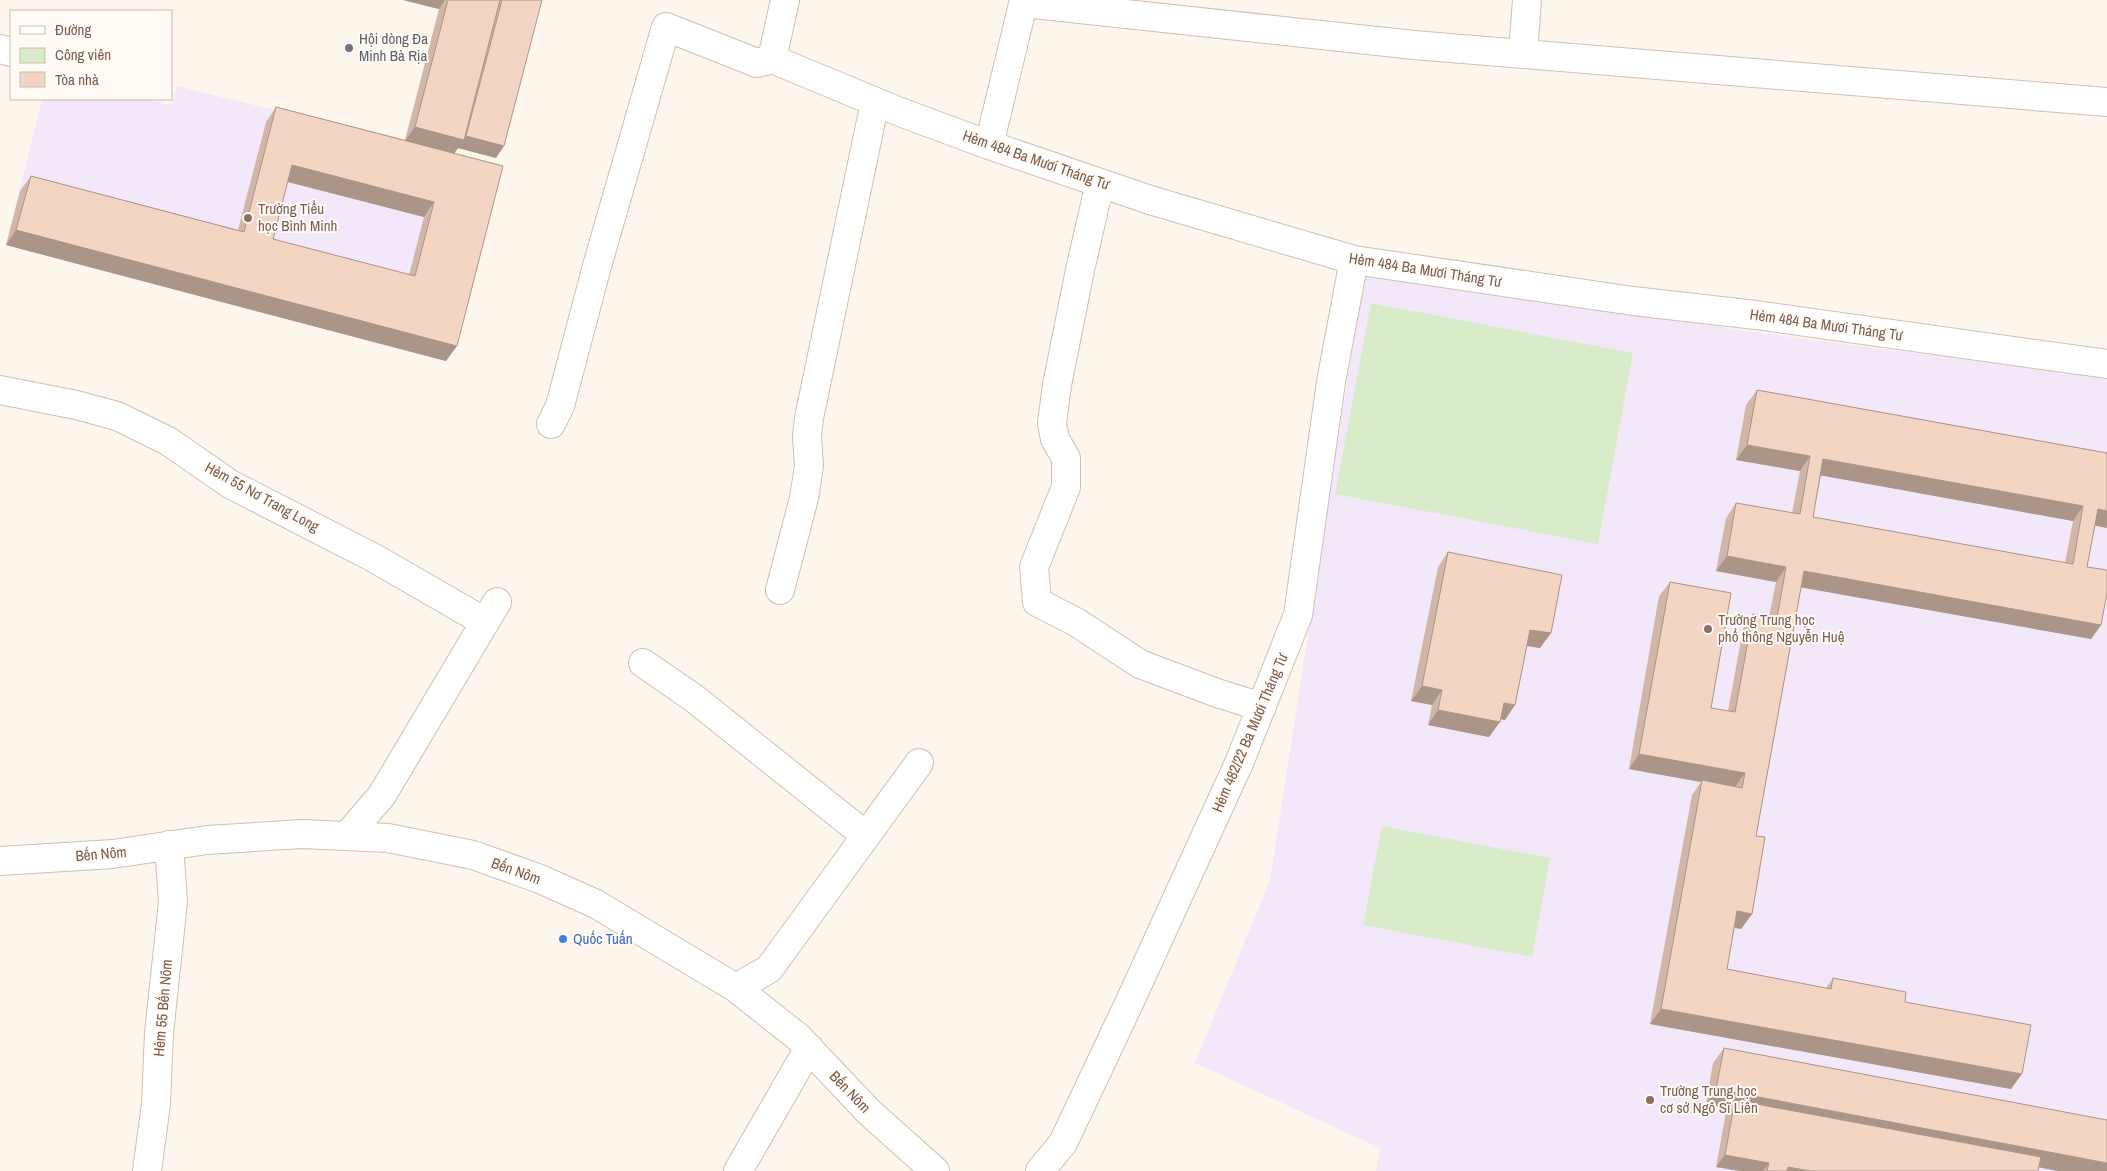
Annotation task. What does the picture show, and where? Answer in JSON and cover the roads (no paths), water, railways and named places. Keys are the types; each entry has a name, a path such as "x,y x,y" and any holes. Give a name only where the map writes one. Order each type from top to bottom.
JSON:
{"street":[{"path":"551,424 560,406 597,266 666,27 757,63 772,59 785,0"},
{"path":"1523,53 1527,0"},
{"path":"989,145 1024,2 1414,45 2107,102"},
{"name":"Hẻm 484 Ba Mươi Tháng Tư","path":"772,59 875,102 989,145 1100,183 1354,260 1633,301 1756,315 2107,364"},
{"path":"780,590 804,498 809,466 807,437 809,418 875,102"},
{"path":"1100,183 1057,385 1052,423 1055,439 1066,458 1066,487 1034,567 1037,602 1076,622 1140,664 1217,693 1262,707"},
{"name":"Hẻm 482/22 Ba Mươi Tháng Tư","path":"1040,1171 1062,1143 1071,1125 1239,763 1298,615 1331,382 1354,260"},
{"name":"Hẻm 55 Nơ Trang Long","path":"0,390 76,405 117,416 168,442 230,484 374,558 491,612 382,795 347,836"},
{"path":"643,663 695,699 865,835"},
{"path":"736,988 769,970 919,763"},
{"name":"Bến Nôm","path":"0,861 114,854 207,840 302,834 388,838 473,855 540,879 596,904 736,988 798,1037 868,1112 935,1171"},
{"name":"Hẻm 55 Bến Nôm","path":"147,1171 156,1104 159,1033 173,902 169,845"},
{"path":"738,1171 809,1048"}],"place":[{"name":"Hội dòng Đa Minh Bà Rịa","path":"349,48"},
{"name":"Trường Tiểu học Bình Minh","path":"248,218"},
{"name":"Trường Trung học phổ thông Nguyễn Huệ","path":"1708,629"},
{"name":"Quốc Tuấn","path":"563,939"},
{"name":"Trường Trung học cơ sở Ngô Sĩ Liên","path":"1650,1100"}]}
